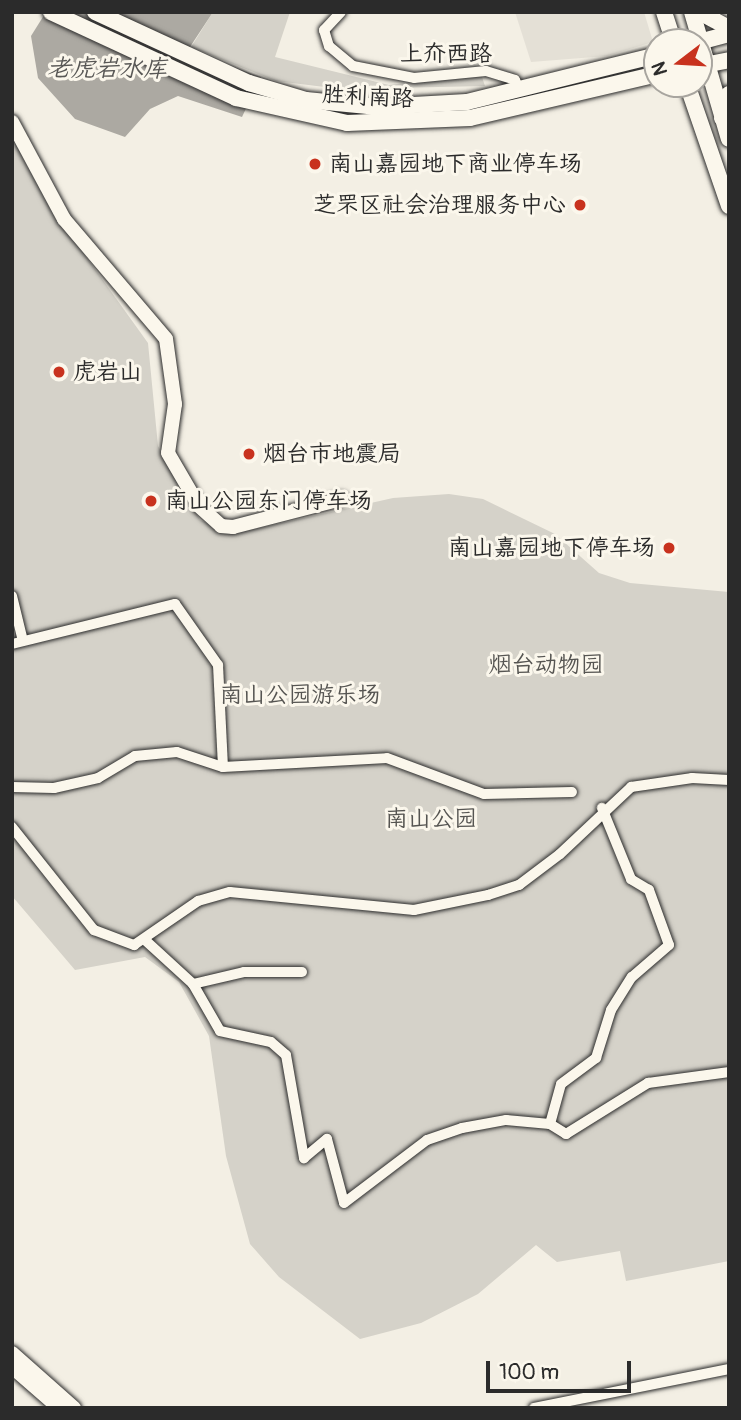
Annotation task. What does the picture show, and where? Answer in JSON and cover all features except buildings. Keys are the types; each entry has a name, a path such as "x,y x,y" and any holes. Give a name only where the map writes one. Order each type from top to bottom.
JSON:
{"main road":[{"name":"胜利南路","path":"51,12 236,98 347,123 432,123 558,102 643,78"},
{"name":"胜利南路","path":"95,12 249,83 306,100 378,107 520,91 643,59"},
{"path":"699,12 729,28"},
{"path":"713,94 729,139"},
{"path":"722,118 729,94"},
{"path":"692,98 729,206"}],"street":[{"name":"上夼西路","path":"341,12 324,30 329,46 353,66 414,78 486,71 515,80 520,91"},
{"path":"12,122 64,219 166,339 175,404 168,453 199,506 221,526 233,527 341,499"},
{"path":"12,596 18,643 175,604 218,665 223,768"},
{"path":"12,787 54,788 98,778 135,755 177,752 223,768 387,758 484,794 572,792"},
{"path":"12,827 94,930 115,942 145,940 198,901 230,892 414,910 488,895 519,885 560,854 602,808 631,787 692,778 729,780"},
{"path":"550,1124 561,1084 596,1058 611,1010 632,978 669,945 649,890 631,879 602,808"},
{"path":"145,940 193,984 220,1031 271,1042 286,1055 304,1158 327,1139 344,1203 426,1140 506,1120 550,1124 566,1134 648,1083 729,1072"},
{"path":"193,984 244,972 302,972"},
{"path":"12,1353 75,1408"},
{"path":"12,1367 59,1408"},
{"path":"534,1408 729,1369"}],"shaded area":[{"path":"515,12 644,12 649,28 643,28 643,45 607,56 531,62"}],"green space":[{"path":"213,12 290,12 275,57 389,85 481,74 485,86 341,89 276,81 191,47"},
{"name":"南山公园","path":"12,133 54,212 148,343 158,446 200,520 233,534 393,498 449,494 483,499 555,534 599,573 630,583 729,592 729,1261 626,1281 620,1251 557,1262 536,1245 478,1294 421,1323 360,1339 279,1277 250,1244 226,1156 209,1036 179,982 145,957 75,970 12,896"}],"water":[{"name":"老虎岩水库","path":"46,12 213,12 188,50 261,77 242,117 178,96 150,109 125,137 75,119 38,78 31,36"}],"place":[{"name":"南山嘉园地下商业停车场","path":"315,164"},
{"name":"芝罘区社会治理服务中心","path":"580,205"},
{"name":"虎岩山","path":"59,372"},
{"name":"烟台市地震局","path":"249,454"},
{"name":"南山公园东门停车场","path":"151,501"},
{"name":"南山嘉园地下停车场","path":"669,548"}],"park label":[{"name":"烟台动物园","path":"546,665"},
{"name":"南山公园游乐场","path":"300,695"}]}
